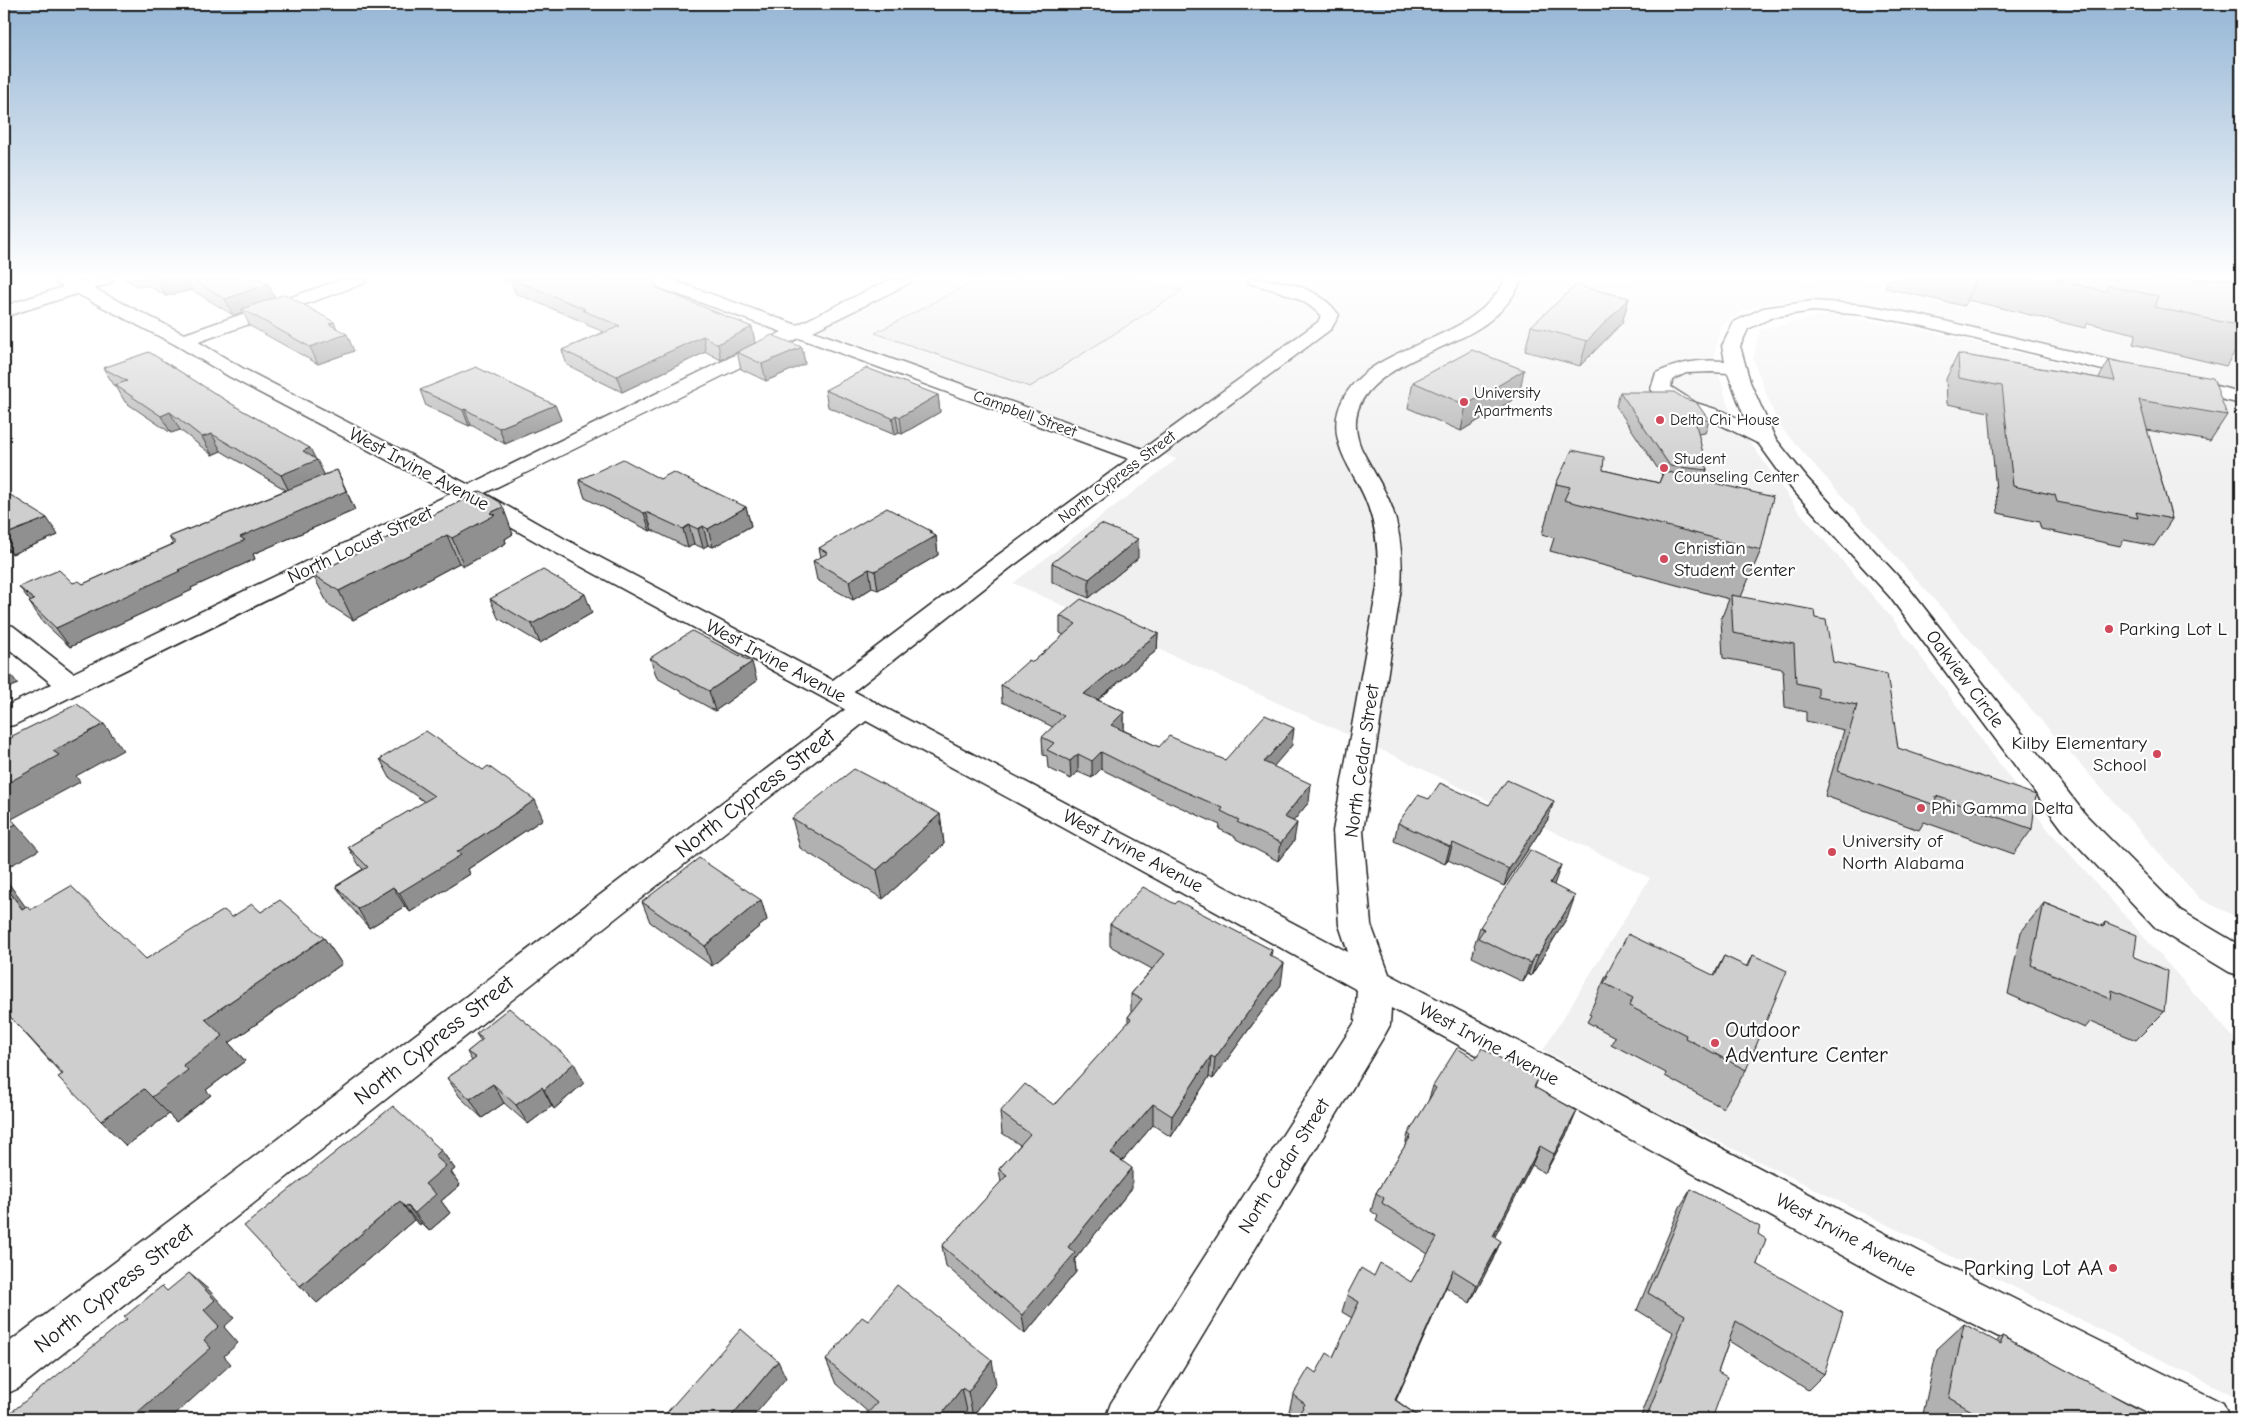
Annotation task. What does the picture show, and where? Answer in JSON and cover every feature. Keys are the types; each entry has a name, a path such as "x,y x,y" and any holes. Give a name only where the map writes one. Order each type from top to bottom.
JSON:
{"street":[{"name":"West Irvine Avenue","path":"190,345 237,374 469,494 556,544 1221,898 1375,983 1913,1271 2207,1419"},
{"name":"North Locust Street","path":"4,718 319,564 469,494 771,345"},
{"name":"Campbell Street","path":"835,345 1144,457"},
{"name":"North Cypress Street","path":"834,692 1002,563 1297,345"},
{"name":"North Cedar Street","path":"1127,1419 1372,1025 1375,983 1355,925 1348,831 1389,588 1391,548 1381,511 1350,445 1345,416 1356,390 1380,369 1432,345"},
{"name":"Oakview Circle","path":"1731,345 1740,382 1753,415 1766,440 1799,483 1899,592 2074,822 2168,919 2241,962"},
{"name":"Oakview Circle","path":"2024,345 2241,398"},
{"name":"Oakview Circle","path":"1736,368 1711,366 1682,368 1664,377 1661,389 1689,407 1718,416 1766,440"},
{"path":"4,632 70,685"},
{"name":"North Cypress Street","path":"4,1372 865,708"}],"shaded area":[{"name":"University of North Alabama","path":"861,345 1716,345 1714,358 1731,415 1797,509 1892,618 2045,826 2241,1046 2241,1399 1638,1102 1543,1050 1650,878 1397,757 1013,583 1177,459"},
{"path":"911,345 1096,345 1030,387"},
{"name":"Kilby Elementary School","path":"1756,345 1988,345 2241,406 2241,919 2200,899 1778,424 1753,359"},
{"name":"University of North Alabama","path":"2041,345 2241,345 2241,392"}],"building":[{"path":"573,345 683,345 617,376 562,350"},
{"path":"751,345 802,347 762,364 737,352"},
{"path":"1472,350 1524,370 1466,405 1413,382"},
{"path":"149,352 240,409 310,448 303,451 317,460 281,475 212,434 202,437 170,412 161,416 115,385 127,381 103,368"},
{"path":"1958,354 2115,381 2109,360 2213,378 2227,415 2139,400 2172,519 2136,512 2138,518 2057,502 2055,495 2013,486 2002,386 1959,378"},
{"path":"476,367 555,405 499,428 465,409 463,410 420,390"},
{"path":"867,368 938,395 900,417 896,415 892,418 825,390"},
{"path":"1620,392 1674,392 1685,399 1696,402 1709,420 1695,420 1707,470 1670,466"},
{"path":"1572,450 1604,457 1603,470 1659,483 1664,471 1773,497 1761,550 1564,500 1570,487 1556,484"},
{"path":"623,459 660,479 673,472 746,507 708,529 703,526 698,529 689,525 683,529 646,512 644,513 579,480"},
{"path":"337,470 346,491 240,537 245,540 56,628 29,602 34,600 19,587 59,570 73,583 79,581 83,584 176,543 169,537"},
{"path":"4,491 47,518 4,535"},
{"path":"481,491 500,502 503,507 490,513 495,515 452,538 447,535 339,591 313,575"},
{"path":"887,508 931,531 929,532 936,536 875,571 869,569 849,581 813,561 828,553 819,548"},
{"path":"1101,524 1138,539 1089,579 1052,563"},
{"path":"543,570 585,594 532,624 490,599"},
{"path":"1731,595 1814,610 1815,618 1826,620 1833,662 1887,674 1898,748 2036,795 2032,829 1936,796 1935,805 1838,771 1857,705 1818,697 1818,688 1796,683 1794,644 1733,633"},
{"path":"1081,599 1158,633 1084,694 1124,712 1111,725 1159,747 1169,736 1225,760 1265,715 1294,728 1264,762 1311,784 1284,817 1297,823 1281,843 1237,822 1239,820 1221,811 1223,808 1151,777 1101,752 1092,761 1078,754 1070,761 1047,750 1054,743 1042,737 1064,716 1001,685 1029,660 1033,662 1076,624 1060,616"},
{"path":"692,631 752,662 709,691 650,658"},
{"path":"77,704 104,724 53,751 59,755 4,785 4,742 12,736"},
{"path":"426,731 483,770 488,766 535,800 457,852 461,855 399,893 393,887 358,909 336,886 368,867 348,847 434,796 380,759"},
{"path":"854,769 940,814 877,870 792,818"},
{"path":"1507,780 1554,801 1509,869 1453,843 1450,847 1398,823 1418,795 1429,799 1440,783 1489,805"},
{"path":"4,811 16,824 4,830"},
{"path":"1530,850 1561,865 1550,883 1575,896 1538,956 1535,955 1530,963 1478,938 1484,929 1480,927"},
{"path":"699,858 761,900 705,946 642,902"},
{"path":"4,884 22,909 27,906 30,910 71,886 146,959 224,910 232,917 252,904 261,912 280,900 324,938 205,1019 223,1036 183,1065 188,1070 152,1097 144,1089 101,1121 58,1077 63,1074 4,1010"},
{"path":"1143,887 1175,904 1178,901 1272,950 1269,955 1284,963 1215,1058 1211,1056 1172,1116 1153,1104 1111,1153 1132,1168 1068,1247 1075,1253 1022,1315 942,1246 1007,1175 999,1169 1030,1134 1000,1112 1025,1084 1054,1105 1131,1019 1128,1017 1142,999 1131,994 1165,954 1110,924"},
{"path":"2044,903 2104,927 2105,922 2137,935 2134,957 2168,971 2164,1012 2112,990 2111,999 2031,965"},
{"path":"1628,934 1715,976 1724,956 1748,967 1753,955 1787,971 1746,1070 1685,1038 1686,1035 1629,1006 1633,998 1604,983"},
{"path":"509,1008 574,1063 544,1090 542,1087 516,1105 493,1084 470,1099 447,1078 476,1058 467,1052 483,1039 476,1034"},
{"path":"1457,1048 1475,1059 1482,1048 1538,1079 1534,1087 1577,1111 1554,1154 1540,1146 1493,1236 1501,1241 1477,1285 1453,1270 1395,1400 1422,1419 1296,1419 1305,1404 1293,1395 1309,1368 1316,1373 1327,1353 1333,1357 1359,1302 1347,1295 1361,1268 1374,1276 1380,1263 1411,1282 1437,1238 1382,1203 1384,1198 1376,1193 1411,1136 1408,1134 1436,1088 1433,1086"},
{"path":"393,1106 441,1150 435,1156 446,1166 425,1184 436,1194 415,1213 407,1205 405,1207 400,1201 300,1286 244,1226"},
{"path":"1691,1189 1760,1227 1758,1234 1766,1239 1757,1264 1843,1313 1824,1374 1736,1321 1718,1372 1727,1377 1712,1419 1646,1419 1685,1315 1648,1293"},
{"path":"189,1273 215,1300 204,1310 219,1326 204,1340 211,1348 130,1419 14,1419 9,1414 127,1319 124,1317 162,1286 167,1291"},
{"path":"897,1285 992,1360 968,1392 962,1388 938,1419 871,1419 866,1415 877,1403 826,1360 862,1317 868,1321"},
{"path":"1964,1324 2001,1344 2002,1336 2157,1419 1986,1419 1949,1398"},
{"path":"741,1329 778,1361 729,1419 661,1419"}],"place":[{"name":"University Apartments","path":"1464,402"},
{"name":"Delta Chi House","path":"1660,420"},
{"name":"Student Counseling Center","path":"1664,468"},
{"name":"Christian Student Center","path":"1664,559"},
{"name":"Parking Lot L","path":"2109,629"},
{"name":"Kilby Elementary School","path":"2157,754"},
{"name":"Phi Gamma Delta","path":"1921,808"},
{"name":"University of North Alabama","path":"1832,852"},
{"name":"Outdoor Adventure Center","path":"1715,1043"},
{"name":"Parking Lot AA","path":"2113,1268"}]}
